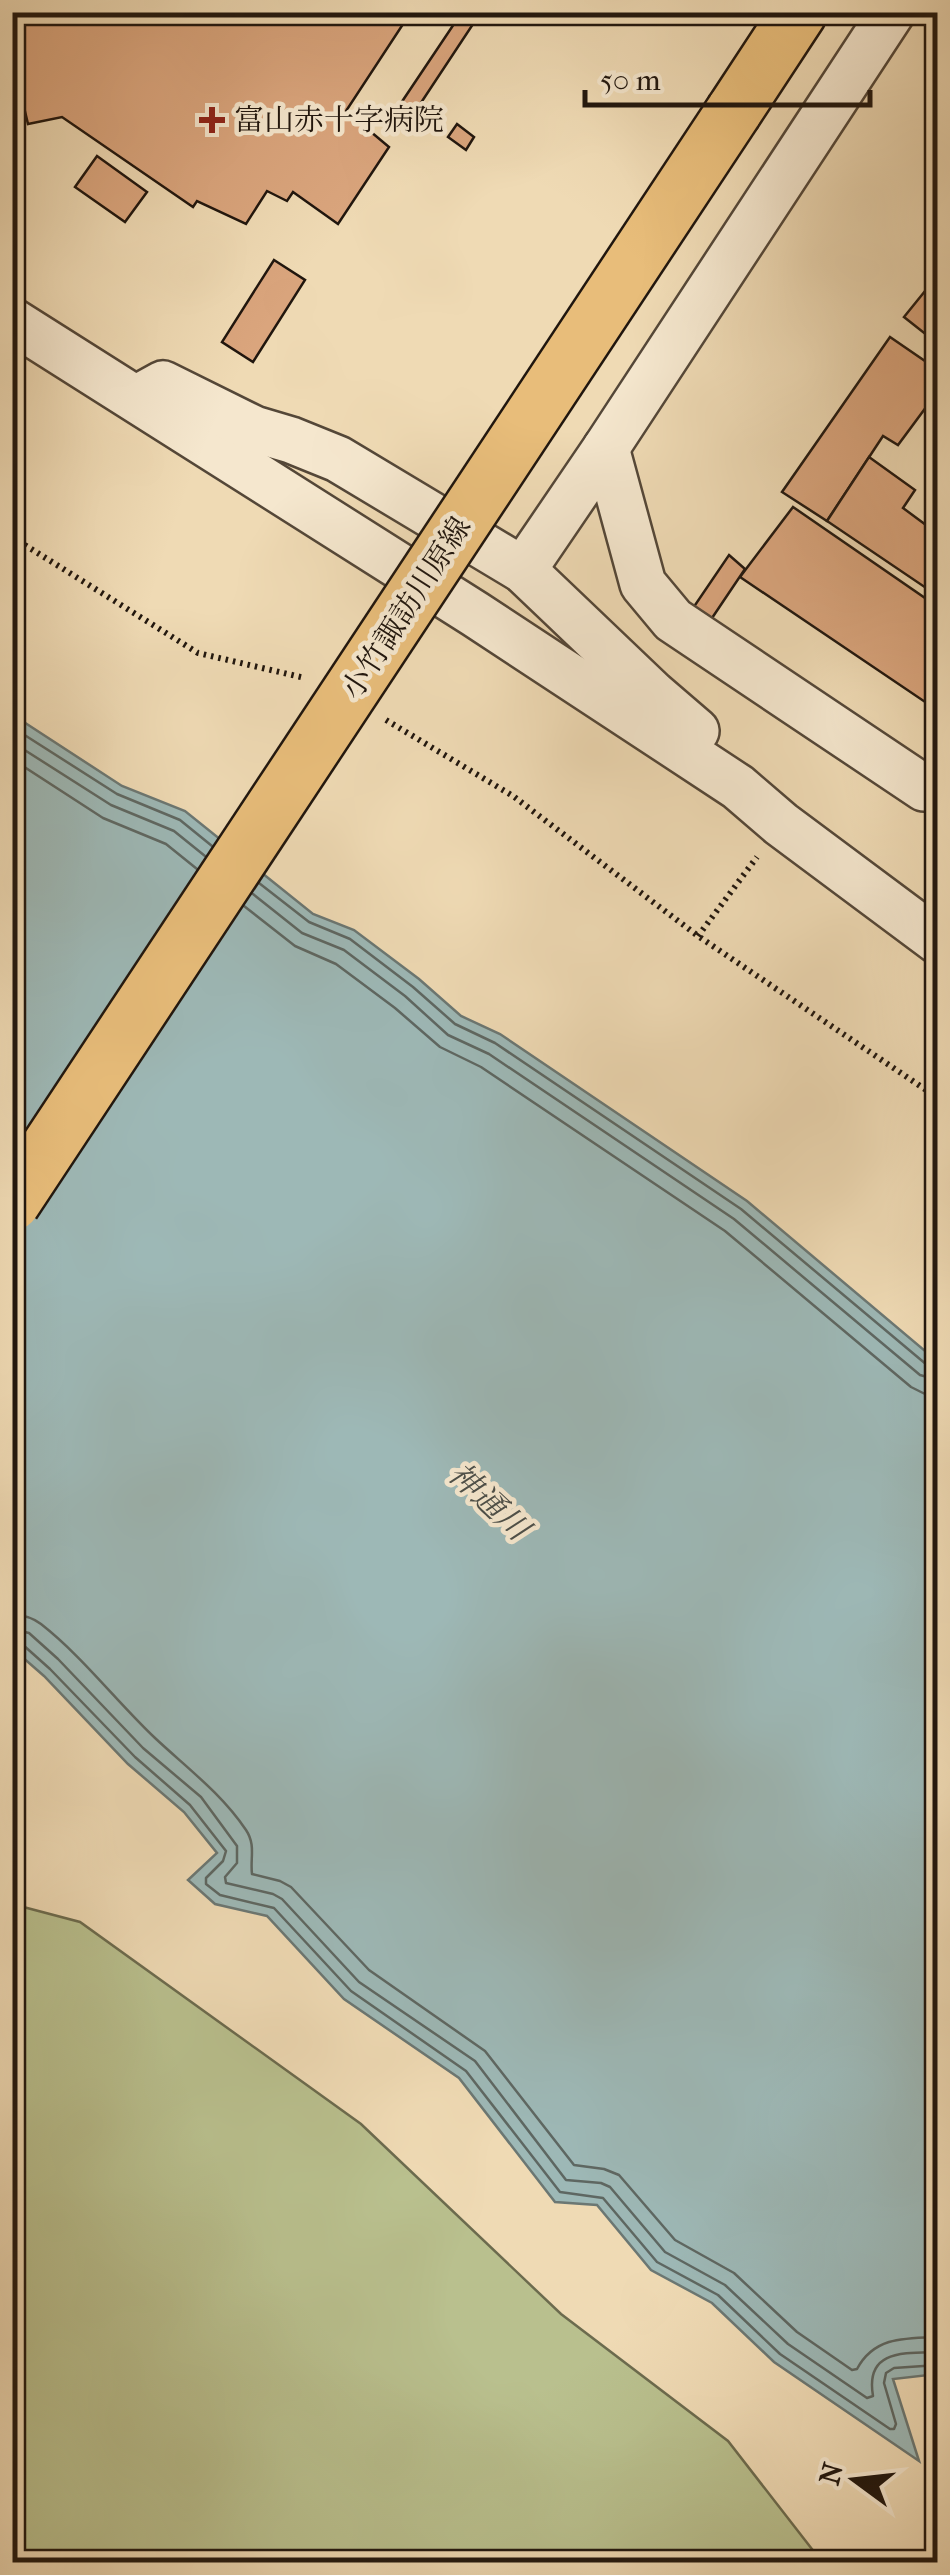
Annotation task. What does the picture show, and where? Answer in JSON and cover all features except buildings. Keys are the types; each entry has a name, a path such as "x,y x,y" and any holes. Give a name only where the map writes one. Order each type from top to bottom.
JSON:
{"main road":[{"name":"小竹諏訪川原線","path":"12,1203 800,12"}],"street":[{"path":"523,570 892,12"},
{"path":"12,320 460,604 738,787 781,824 938,941"},
{"path":"136,399 163,384 254,429 338,460 523,570 653,694 730,760 738,787"},
{"path":"606,448 643,584 673,620 924,788 938,786"}],"path":[{"path":"12,537 198,653 322,682"},
{"path":"386,720 513,796 698,936 938,1098"},
{"path":"698,936 781,824"}],"green space":[{"path":"12,1904 80,1922 361,2124 561,2314 728,2441 822,2562 13,2562"}],"water":[{"name":"神通川","path":"13,715 122,786 185,811 313,914 354,930 461,1016 500,1034 747,1201 937,1361 938,2374 893,2379 919,2461 774,2362 712,2303 651,2270 597,2205 555,2202 459,2078 344,1999 267,1916 215,1904 188,1880 217,1853 184,1812 128,1764 13,1649"}],"place":[{"name":"富山赤十字病院","path":"212,120"}]}
